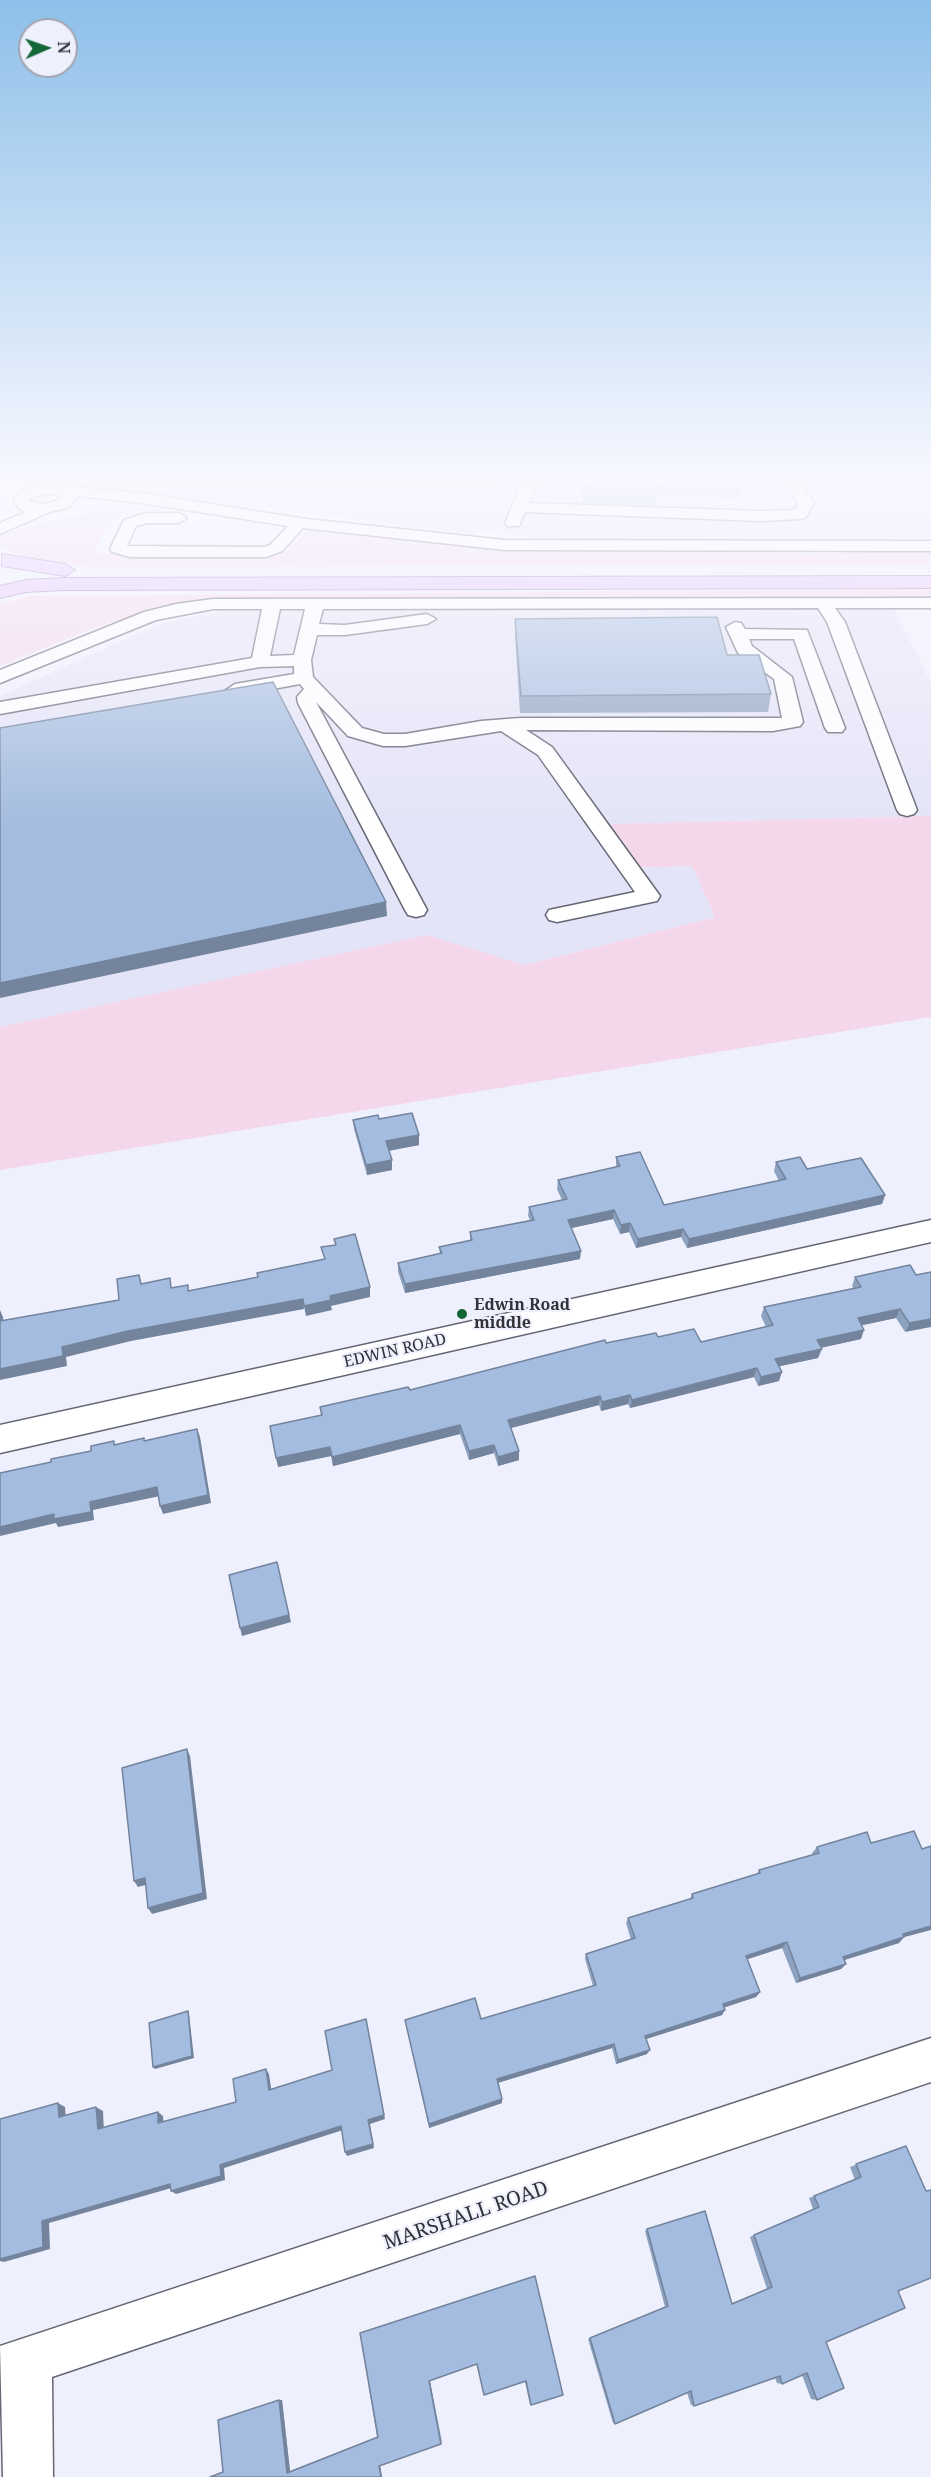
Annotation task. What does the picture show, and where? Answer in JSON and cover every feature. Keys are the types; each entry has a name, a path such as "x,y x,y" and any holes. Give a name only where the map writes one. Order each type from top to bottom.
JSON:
{"street":[{"path":"823,603 836,622 907,810"},
{"path":"0,677 168,611 213,604 931,603"},
{"path":"260,662 272,604"},
{"path":"315,604 308,629 307,703 416,910"},
{"path":"308,629 357,629 459,614"},
{"path":"0,708 109,689 208,663 260,662 307,676 355,732 383,740 405,740 505,725 773,725 794,722 783,677 744,649 736,630 801,634 835,728"},
{"path":"213,694 307,676"},
{"path":"109,689 111,712"},
{"path":"505,725 545,751 649,896 557,915"},
{"name":"EDWIN ROAD","path":"0,1439 931,1231"},
{"name":"MARSHALL ROAD","path":"14,2365 931,2060"},
{"path":"14,2365 28,2477"}],"shaded area":[{"path":"28,597 931,597 931,599 208,600 159,607 89,630 0,666 0,604"},
{"path":"894,609 931,683 931,816 612,824 629,868 692,866 715,917 525,965 427,936 0,1027 0,696 164,622 229,610"},
{"path":"931,816 931,1017 0,1170 0,1027 427,935 525,965 715,917 692,866 629,868 611,824"}],"building":[{"path":"717,617 727,655 759,655 771,694 521,696 515,619"},
{"path":"273,682 386,902 0,983 0,728"},
{"path":"412,1113 419,1135 386,1141 392,1160 366,1165 353,1120 378,1115 379,1119"},
{"path":"640,1152 664,1205 786,1179 776,1162 800,1157 807,1169 861,1158 885,1195 689,1239 683,1229 638,1239 630,1223 621,1225 614,1210 568,1220 581,1251 405,1284 398,1263 442,1253 439,1247 472,1240 470,1232 534,1220 529,1207 567,1199 558,1180 620,1166 616,1157"},
{"path":"355,1234 370,1287 330,1296 331,1300 304,1306 303,1299 128,1331 62,1347 63,1356 0,1369 0,1321 119,1300 117,1279 139,1275 141,1284 170,1278 171,1288 188,1285 188,1291 258,1277 257,1273 325,1259 321,1247 336,1245 334,1239"},
{"path":"910,1265 916,1275 931,1272 931,1319 909,1323 900,1309 858,1318 864,1330 817,1340 822,1349 775,1359 782,1372 761,1377 757,1368 632,1400 630,1395 602,1402 600,1396 508,1420 519,1451 498,1457 494,1445 469,1451 460,1425 332,1457 330,1447 276,1458 270,1426 322,1415 320,1407 408,1387 410,1390 605,1340 606,1343 656,1333 658,1337 694,1329 701,1342 773,1325 764,1307 861,1287 855,1277"},
{"path":"197,1429 208,1495 160,1506 157,1487 90,1502 91,1512 54,1519 54,1514 0,1527 0,1473 91,1451 91,1446 114,1441 114,1445 144,1438 144,1441"},
{"path":"277,1562 289,1615 240,1628 229,1575"},
{"path":"187,1749 203,1893 148,1908 145,1878 134,1881 122,1768"},
{"path":"914,1831 922,1849 931,1846 931,1926 843,1957 846,1964 800,1978 787,1942 746,1956 760,1992 723,2004 725,2010 645,2036 650,2050 618,2060 614,2044 497,2079 502,2099 429,2124 405,2020 475,1998 481,2019 596,1985 586,1954 635,1938 628,1918 693,1898 692,1894 760,1873 759,1870 819,1853 817,1847 867,1832 871,1843"},
{"path":"188,2011 192,2056 153,2067 149,2023"},
{"path":"366,2019 384,2115 368,2120 373,2144 345,2152 341,2126 220,2165 221,2176 171,2191 170,2184 42,2221 43,2247 0,2259 0,2119 58,2103 59,2117 96,2107 98,2129 158,2112 158,2123 236,2102 233,2079 266,2069 269,2090 332,2070 325,2031"},
{"path":"906,2146 926,2191 931,2190 931,2278 898,2291 905,2308 826,2342 844,2388 817,2400 807,2373 782,2384 780,2376 694,2406 691,2391 615,2424 590,2338 668,2306 647,2229 705,2211 732,2304 772,2287 754,2235 819,2207 814,2196 861,2177 856,2164"},
{"path":"535,2276 563,2395 531,2405 526,2381 484,2395 477,2364 429,2381 441,2444 379,2466 381,2477 210,2477 223,2472 218,2420 279,2400 287,2473 378,2437 360,2333"}],"place":[{"name":"Edwin Road middle","path":"462,1314"}]}
